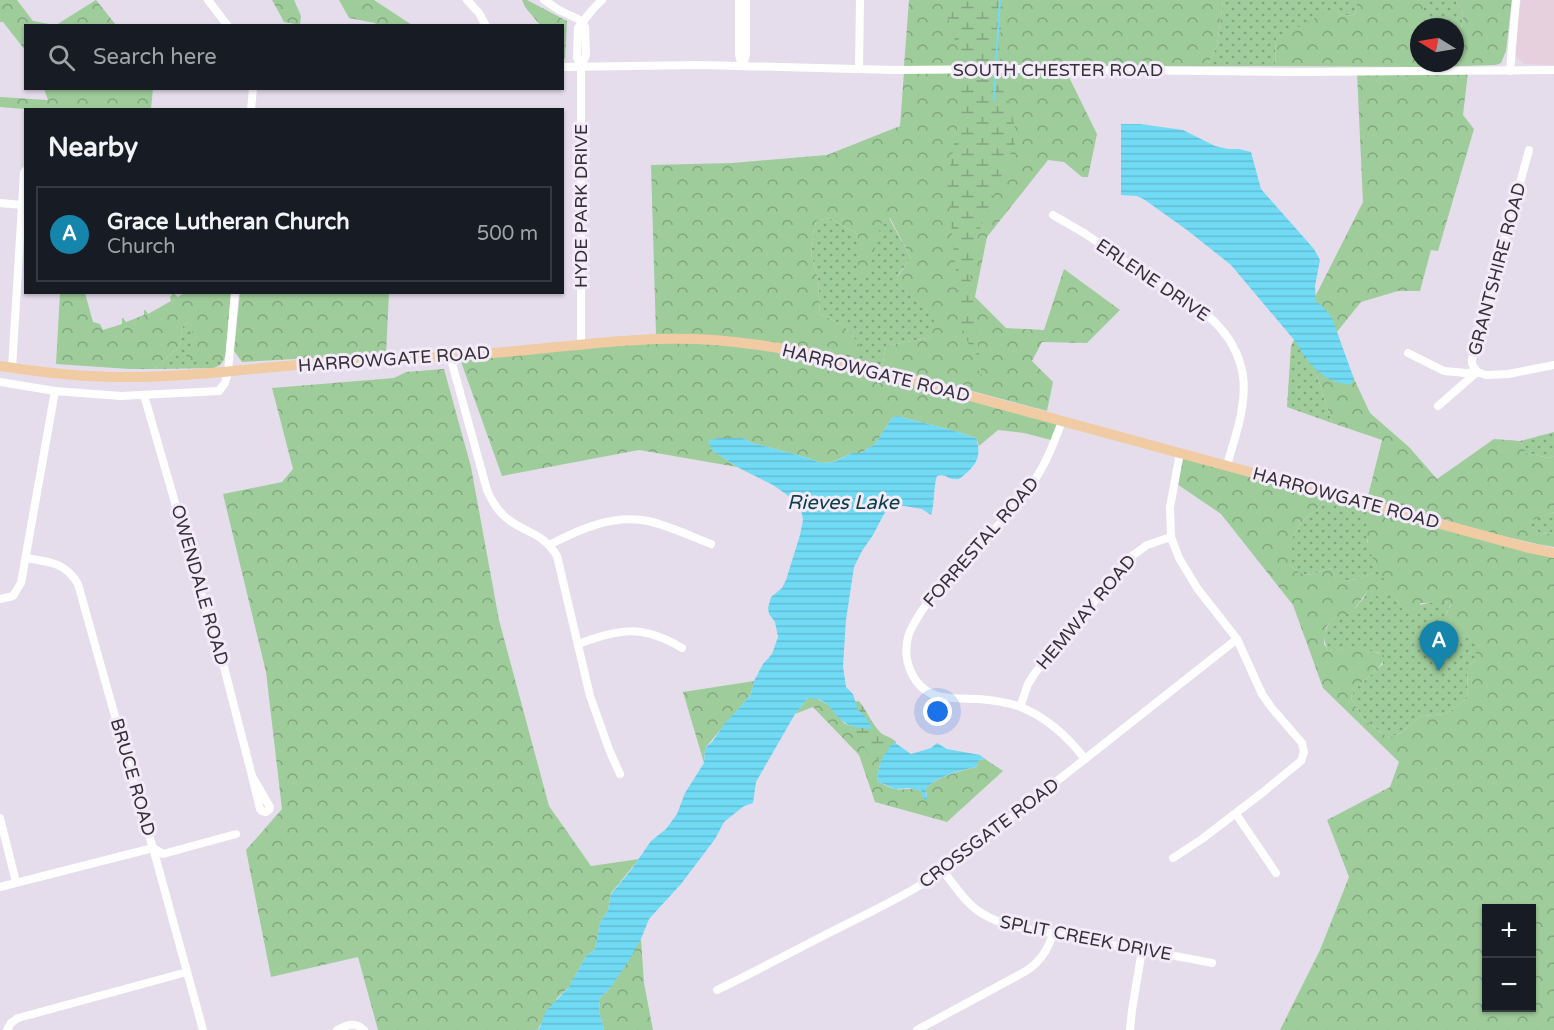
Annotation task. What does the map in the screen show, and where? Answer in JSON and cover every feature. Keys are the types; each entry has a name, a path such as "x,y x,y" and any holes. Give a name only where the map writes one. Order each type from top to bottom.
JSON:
{"main road":[{"name":"HARROWGATE ROAD","path":"0,366 76,375 167,376 321,363 677,339 759,345 834,359 1554,553"}],"street":[{"path":"208,0 226,24"},
{"path":"467,0 479,13 485,24"},
{"path":"544,0 582,21 602,0"},
{"path":"739,0 739,55 742,66"},
{"path":"742,66 746,55 746,0"},
{"path":"859,69 860,0"},
{"path":"1509,70 1516,0"},
{"name":"HYDE PARK DRIVE","path":"581,345 581,67 577,58 578,28 582,21"},
{"name":"SOUTH CHESTER ROAD","path":"564,67 701,65 859,69 1297,72 1554,70"},
{"path":"251,108 253,90"},
{"name":"GRANTSHIRE ROAD","path":"1438,406 1476,372 1472,359 1529,150"},
{"path":"12,368 24,173"},
{"path":"0,203 22,205"},
{"name":"ERLENE DRIVE","path":"1053,214 1200,308 1228,337 1241,365 1244,390 1241,415 1227,465"},
{"path":"0,382 55,391 111,395 219,391 225,383 228,371 236,294"},
{"path":"1408,353 1444,370 1486,375 1508,374 1554,365"},
{"path":"450,356 491,499 503,515 538,536 557,556 590,696 620,774"},
{"path":"0,599 13,596 21,583 55,391"},
{"name":"OWENDALE ROAD","path":"144,395 224,667 252,776"},
{"name":"FORRESTAL ROAD","path":"1020,707 999,702 939,697 925,690 915,679 908,664 906,646 916,620 940,585 1009,513 1037,477 1052,450 1062,421"},
{"path":"1173,858 1270,787 1303,758 1304,752 1302,743 1262,694 1237,639 1179,558 1171,537 1170,507 1180,453"},
{"path":"549,545 594,525 625,519 672,528 711,544"},
{"name":"HEMWAY ROAD","path":"1020,707 1028,684 1041,665 1132,556 1148,545 1171,537"},
{"name":"BRUCE ROAD","path":"26,558 60,566 68,571 78,584 203,1030"},
{"path":"578,644 618,632 633,631 655,634 682,648"},
{"name":"CROSSGATE ROAD","path":"717,990 879,908 943,871 1237,639"},
{"path":"1020,707 1056,729 1076,747 1085,759"},
{"path":"1236,814 1276,873"},
{"path":"0,818 16,882"},
{"path":"0,887 153,848 163,854 237,834"},
{"name":"SPLIT CREEK DRIVE","path":"943,871 972,906 992,919 1080,940 1212,963"},
{"path":"917,1030 1026,971 1047,951 1053,934"},
{"path":"1130,1030 1143,950"},
{"path":"7,1030 18,1018 187,972"},
{"path":"337,1030 353,1024 359,1025 364,1030"}],"shaded area":[{"path":"1521,0 1554,0 1554,65 1524,64 1517,58 1514,50"}],"green space":[{"path":"0,0 17,0 33,21 50,24 24,24 24,49 3,22 0,22"},
{"path":"96,0 115,24 58,24"},
{"path":"272,0 294,0 301,16 300,24 284,22"},
{"path":"339,0 374,0 410,24 376,24 349,18"},
{"path":"522,0 527,0 567,21 565,58 564,24 539,24"},
{"path":"909,0 1223,0 1217,46 1207,66 904,66"},
{"path":"942,0 1003,0 999,54 1017,138 979,231 970,277 982,379 961,324 947,181 961,109 960,55"},
{"path":"1223,0 1357,0 1357,8 1355,14 1351,16 1339,14 1276,39 1275,66 1207,66 1217,46"},
{"path":"1357,0 1424,0 1424,18 1410,18 1410,67 1275,66 1276,39 1323,14 1351,16 1355,14"},
{"path":"1424,0 1456,0 1463,16 1463,18 1424,18"},
{"path":"1456,0 1512,0 1506,51 1501,63 1464,66 1464,18"},
{"path":"1066,71 1097,134 1088,177 1082,177 1064,162 1048,160 987,237 975,297 1006,328 1044,330 1064,269 1120,310 1087,343 1042,342 1032,361 1053,382 1047,411 882,367 886,346 932,337 934,318 898,284 897,277 911,258 890,218 882,221 868,275 858,275 858,234 829,218 816,221 811,254 818,279 820,314 843,325 859,344 859,360 744,339 656,335 651,165 732,163 827,155 900,126 904,72"},
{"path":"1468,72 1463,115 1474,129 1438,251 1431,250 1420,291 1398,291 1361,302 1336,333 1370,413 1409,447 1437,479 1494,439 1520,441 1526,453 1549,458 1554,456 1554,512 1527,522 1539,533 1554,534 1554,547 1367,500 1382,440 1332,423 1317,375 1313,301 1363,202 1357,73"},
{"path":"44,90 153,90 151,108 24,109 0,107 0,97 48,100"},
{"path":"829,218 858,234 858,275 882,221 889,218 911,258 897,276 898,284 935,318 932,337 886,346 882,367 859,360 859,344 843,325 820,314 818,279 811,254 816,221"},
{"path":"60,294 85,294 93,322 100,324 103,330 122,324 122,318 126,322 144,315 144,310 148,314 171,301 172,294 178,297 182,294 231,294 224,360 188,361 186,355 192,346 192,325 187,322 183,326 180,346 154,369 56,364"},
{"path":"240,294 389,294 386,354 242,362 234,351"},
{"path":"187,322 192,325 192,346 188,360 224,360 214,368 154,369 180,346 183,326"},
{"path":"1299,329 1316,356 1317,375 1332,423 1287,407 1291,346"},
{"path":"644,340 759,345 1062,421 1055,441 1024,433 998,430 979,446 976,438 897,416 892,418 875,444 861,453 852,453 833,462 821,463 742,438 718,438 709,441 712,450 737,467 639,450 502,476 459,356"},
{"path":"444,369 471,467 499,620 549,806 591,866 639,859 611,893 608,910 600,923 595,949 586,956 569,987 558,997 537,1030 378,1030 358,957 271,977 246,850 282,809 266,672 223,494 282,482 293,469 272,388 394,378 406,372"},
{"path":"1554,432 1554,456 1549,458 1526,453 1520,441"},
{"path":"1180,453 1328,493 1322,506 1300,524 1292,538 1292,567 1306,574 1331,568 1337,581 1347,581 1374,573 1382,580 1387,592 1380,598 1368,591 1351,613 1334,618 1326,627 1324,644 1328,651 1357,649 1385,656 1378,668 1358,686 1351,698 1363,719 1389,738 1400,733 1421,716 1446,714 1468,698 1467,667 1476,660 1476,644 1464,636 1451,635 1443,627 1445,616 1451,605 1446,602 1421,603 1414,613 1404,611 1370,552 1366,524 1368,504 1554,553 1554,1030 1280,1030 1320,950 1349,877 1327,820 1390,787 1399,762 1323,688 1293,605 1221,514 1174,482"},
{"path":"1328,493 1368,504 1367,541 1380,572 1404,611 1434,602 1451,604 1445,616 1451,634 1464,636 1476,643 1476,660 1467,667 1468,698 1446,714 1421,716 1400,733 1389,738 1363,719 1351,698 1354,690 1383,664 1380,653 1354,649 1328,651 1325,642 1325,632 1329,624 1336,617 1349,613 1361,602 1374,573 1347,581 1337,581 1331,568 1306,574 1292,567 1292,538 1300,524 1322,506"},
{"path":"1554,512 1554,534 1539,533 1526,522"},
{"path":"754,681 751,694 705,748 704,763 683,692"},
{"path":"808,698 816,698 830,706 845,724 881,734 896,742 887,750 882,759 877,781 890,788 919,790 927,798 926,788 931,784 950,774 976,767 979,760 985,759 1003,771 947,822 875,802 859,755 813,707 795,714"},
{"path":"859,701 879,731 896,742 895,748 882,765 871,757 859,739 853,723 852,702"},
{"path":"641,939 644,983 653,1030 604,1030 599,1011 600,998 610,988"}],"water":[{"path":"1121,124 1140,124 1183,130 1215,146 1251,152 1261,189 1314,249 1320,260 1315,286 1316,301 1332,318 1354,379 1350,385 1331,380 1315,368 1231,265 1145,200 1137,196 1121,195"},
{"name":"Rieves Lake","path":"897,416 976,438 978,455 972,468 959,479 943,475 937,476 931,515 922,509 893,504 884,514 854,567 846,620 843,666 846,687 853,694 858,710 873,729 847,724 821,700 808,698 795,714 756,782 753,803 744,806 724,822 715,839 681,884 649,919 630,959 610,988 600,998 599,1011 604,1030 537,1030 546,1011 569,987 586,956 595,949 600,923 608,910 611,894 651,841 666,829 677,814 685,793 704,763 705,748 751,694 754,681 763,664 772,654 778,637 775,622 768,608 771,597 782,588 786,580 800,535 803,520 800,504 773,485 737,467 712,450 708,441 718,438 742,438 821,463 834,462 852,453 861,453 875,444 892,418"},
{"path":"894,742 911,754 931,748 937,743 947,749 980,755 985,759 979,760 976,767 949,774 931,784 926,788 927,799 924,800 921,791 911,788 895,789 877,781 882,759"}],"waterway":[{"path":"996,63 1000,0"},
{"path":"994,100 995,75"}],"place":[{"name":"Grace Lutheran Church","path":"1439,671"}]}
